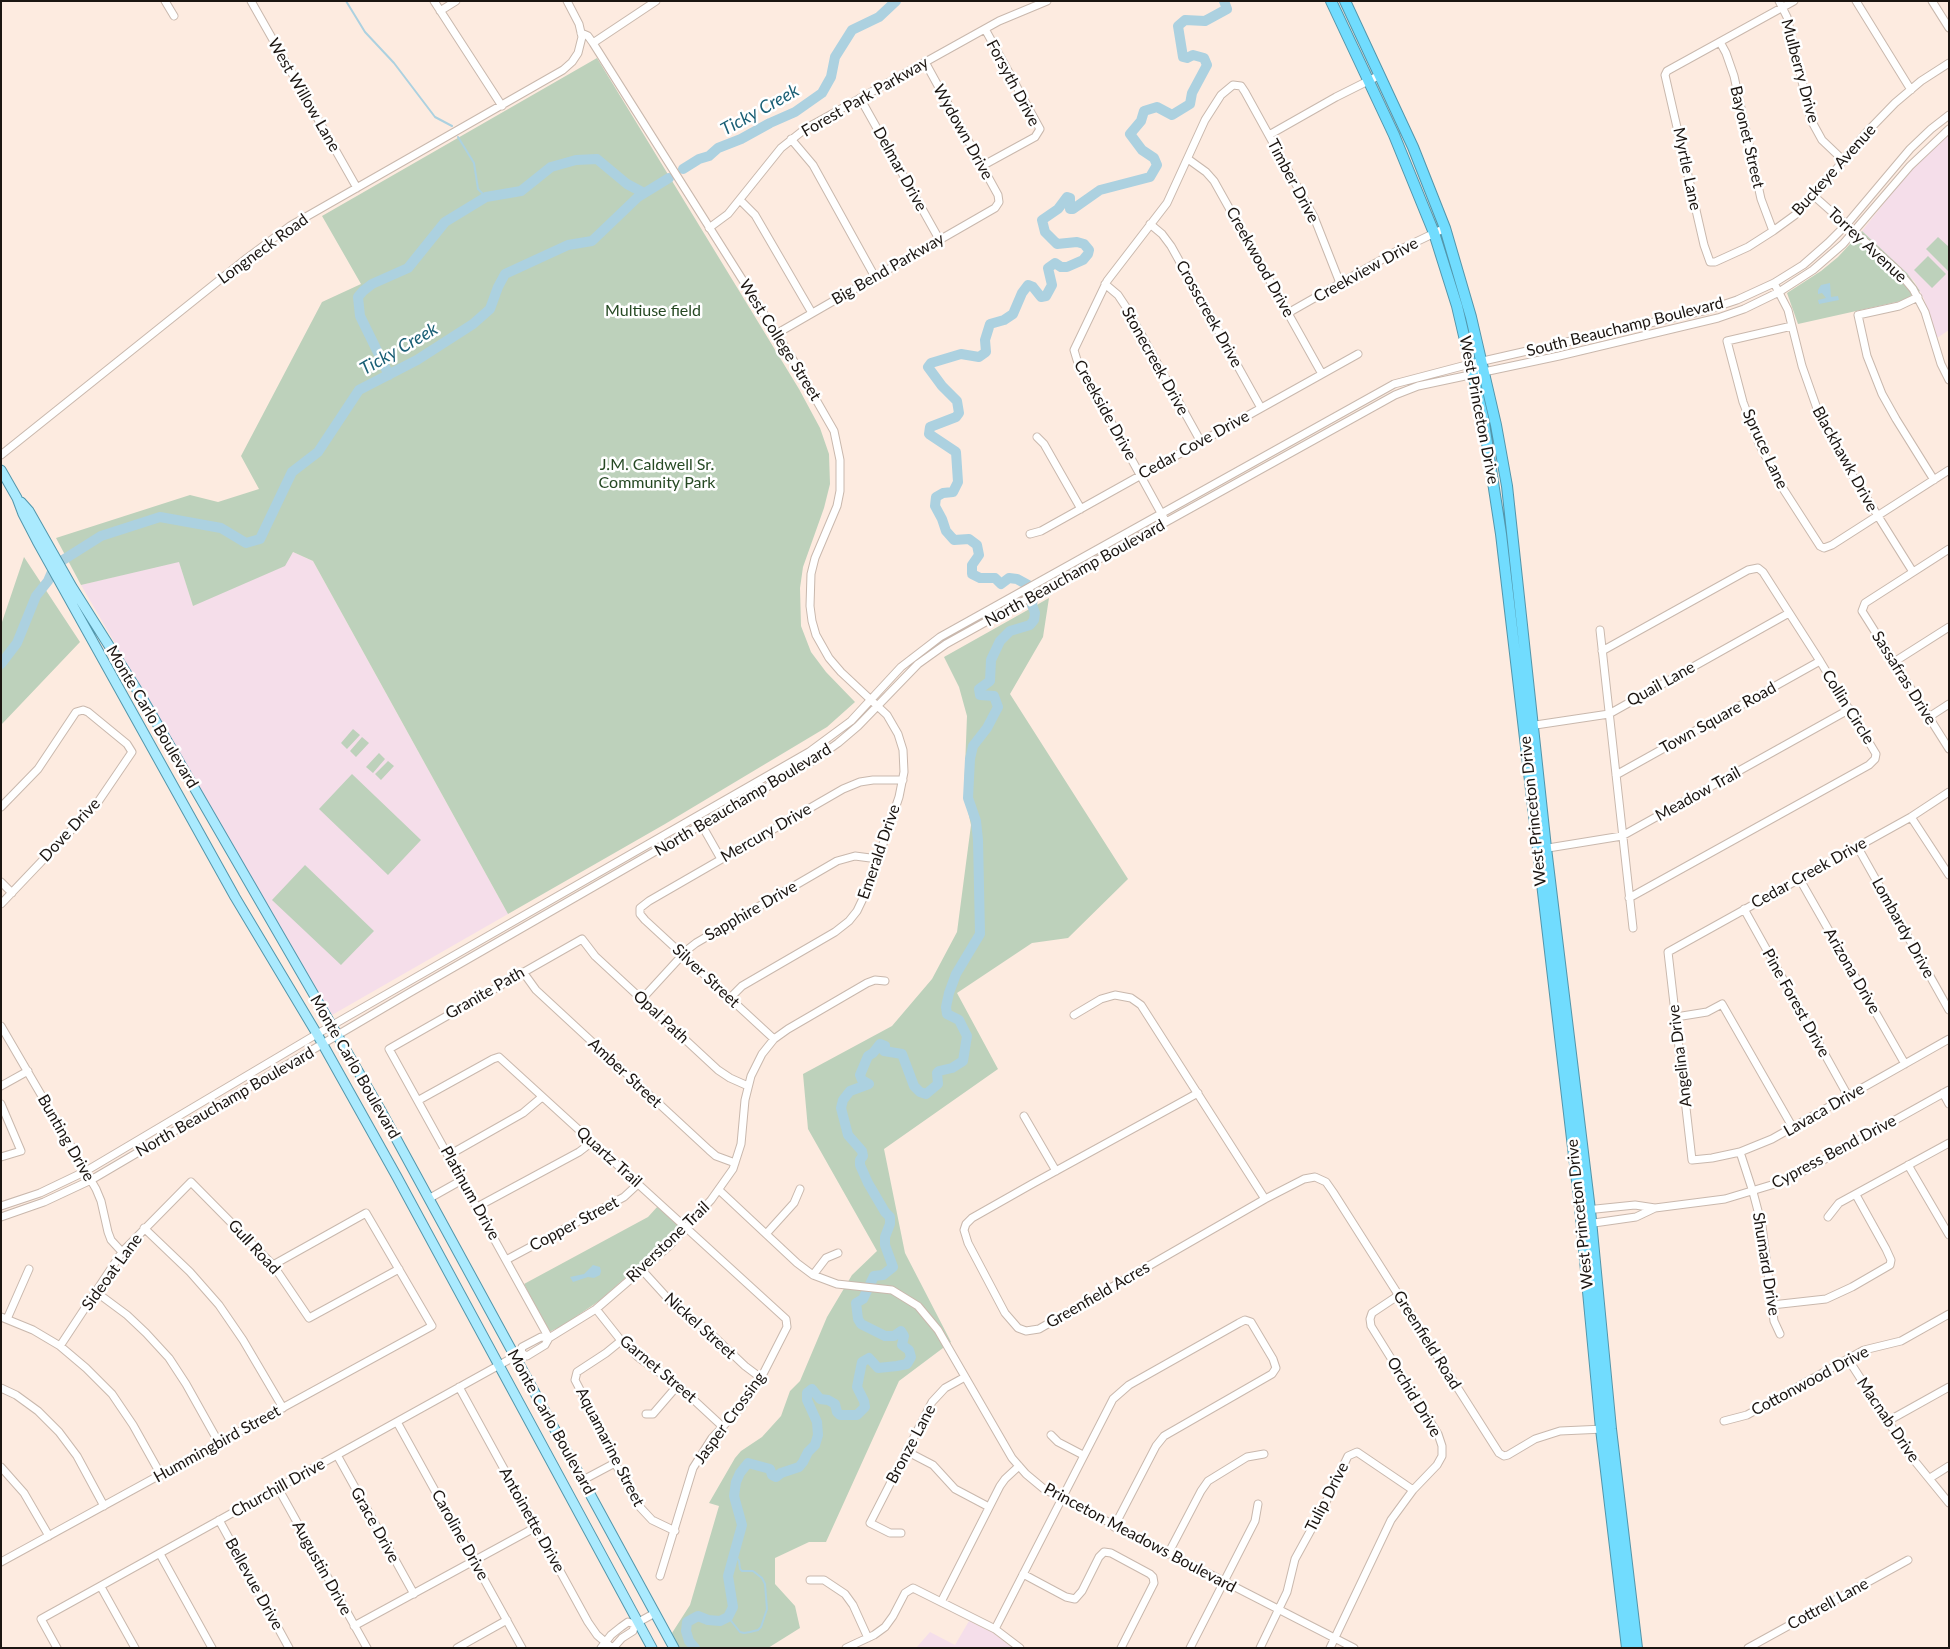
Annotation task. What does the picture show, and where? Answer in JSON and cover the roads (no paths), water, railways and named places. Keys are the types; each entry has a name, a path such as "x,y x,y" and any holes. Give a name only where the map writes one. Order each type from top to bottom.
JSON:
{"highway":[{"name":"West Princeton Drive","path":"1332,1 1394,135 1434,233 1457,306 1483,417 1511,581 1585,1210 1627,1648"},
{"name":"West Princeton Drive","path":"1345,1 1413,147 1445,228 1466,297 1482,362 1507,486 1511,581"},
{"name":"West Princeton Drive","path":"1606,1429 1635,1619 1637,1648"}],"main road":[{"name":"Monte Carlo Boulevard","path":"1,470 17,498 23,514 40,538 69,588 234,897 317,1034 500,1365 652,1648"},
{"name":"Monte Carlo Boulevard","path":"69,588 149,709 332,1026 518,1355 674,1648"}],"street":[{"path":"165,1 174,16"},
{"name":"West Willow Lane","path":"251,1 357,188"},
{"path":"434,1 502,106"},
{"path":"440,11 456,1"},
{"name":"West College Street","path":"566,1 577,18 581,33 588,36 593,43 776,334 834,430 841,474 837,506 815,558 811,574 810,606 812,621 822,646 835,665 878,704"},
{"path":"593,43 646,4 656,1"},
{"name":"Forest Park Parkway","path":"709,228 728,214 782,148 805,129 1013,14 1047,1"},
{"path":"1720,42 1781,4 1794,1"},
{"path":"1856,1 1911,90"},
{"path":"1932,1 1949,28"},
{"name":"Mulberry Drive","path":"1781,4 1787,17 1811,120 1822,140 1843,160"},
{"name":"Forsyth Drive","path":"982,166 1035,137 1040,129 985,29"},
{"name":"Longneck Road","path":"1,455 273,238 302,218 502,106 568,66 580,47 581,33"},
{"name":"Myrtle Lane","path":"1710,262 1704,245 1665,75 1668,71 1720,42"},
{"name":"Bayonet Street","path":"1720,42 1734,76 1761,199 1774,232"},
{"name":"Wydown Drive","path":"925,62 998,195 999,202"},
{"name":"Buckeye Avenue","path":"1710,262 1715,262 1748,247 1774,232 1795,215 1814,196 1864,135 1911,90 1949,63"},
{"path":"1269,135 1380,75"},
{"name":"Timber Drive","path":"1188,159 1214,105 1228,88 1237,84 1244,92 1269,135 1314,217 1340,284"},
{"name":"Delmar Drive","path":"860,98 939,240"},
{"name":"South Beauchamp Boulevard","path":"1470,364 1720,306 1774,283 1809,260 1846,225 1907,153 1931,129 1949,115"},
{"name":"South Beauchamp Boulevard","path":"1473,375 1735,313 1779,292 1813,270 1855,232 1910,166 1949,129"},
{"path":"791,140 813,165 875,277"},
{"path":"1105,284 1167,203 1188,159"},
{"name":"Creekwood Drive","path":"1188,159 1206,172 1214,181 1322,374"},
{"name":"Torrey Avenue","path":"1814,196 1909,282 1918,297 1941,364 1949,380"},
{"path":"740,200 754,215 812,313"},
{"name":"Big Bend Parkway","path":"776,334 995,208 999,202"},
{"name":"Crosscreek Drive","path":"1150,224 1162,234 1171,246 1261,408"},
{"name":"Creekview Drive","path":"1288,313 1397,251 1445,228"},
{"name":"Blackhawk Drive","path":"1774,283 1788,310 1804,374 1820,417 1838,453 1913,572"},
{"name":"Creekside Drive","path":"1105,284 1074,350 1077,360 1166,522"},
{"name":"Stonecreek Drive","path":"1105,284 1118,295 1126,307 1200,442"},
{"path":"1918,297 1899,306 1858,315 1867,356 1878,384 1896,419 1934,480"},
{"path":"1674,318 1675,328"},
{"name":"Spruce Lane","path":"1792,326 1727,340 1740,393 1759,444 1782,487 1817,543 1824,548 1832,546 1877,516"},
{"path":"1603,334 1606,344"},
{"name":"Cedar Cove Drive","path":"1030,534 1041,532 1358,354"},
{"name":"North Beauchamp Boulevard","path":"1,1206 40,1193 86,1171 317,1034 819,745 846,725 910,660 962,623 1394,384 1470,364"},
{"name":"North Beauchamp Boulevard","path":"1,1217 44,1202 91,1180 409,992 826,752 858,726 918,664 946,644 1409,389 1473,375"},
{"path":"1380,404 1379,398 1394,389 1394,384"},
{"path":"1037,437 1044,444 1081,509"},
{"path":"1877,516 1949,470"},
{"path":"1913,572 1949,549"},
{"name":"Collin Circle","path":"1602,651 1756,567 1763,572 1876,752 1873,762 1629,898"},
{"name":"Sassafras Drive","path":"1913,572 1865,603 1862,611 1949,749"},
{"name":"Quail Lane","path":"1528,726 1609,714 1789,613"},
{"path":"1894,662 1949,627"},
{"path":"1600,630 1633,928"},
{"name":"Town Square Road","path":"1616,775 1820,661"},
{"name":"Emerald Drive","path":"730,998 742,986 836,932 849,921 864,900 903,780 903,750 898,734 878,704"},
{"path":"1928,717 1949,704"},
{"name":"Meadow Trail","path":"1542,849 1622,836 1850,709"},
{"name":"Dove Drive","path":"1,807 38,769 76,712 83,710 88,712 127,744 132,752 98,802 1,904"},
{"name":"Mercury Drive","path":"639,911 649,901 849,786 873,780 903,780"},
{"name":"Cedar Creek Drive","path":"1668,952 1911,816 1949,792"},
{"path":"697,816 722,859"},
{"path":"1911,816 1949,875"},
{"name":"Lombardy Drive","path":"1857,846 1949,1010"},
{"name":"Sapphire Drive","path":"642,999 683,954 696,943 837,861 855,856 878,859"},
{"name":"Arizona Drive","path":"1799,878 1905,1064"},
{"path":"1,882 12,893"},
{"name":"Pine Forest Drive","path":"1744,909 1848,1096"},
{"name":"Silver Street","path":"639,911 645,920 774,1039"},
{"name":"Granite Path","path":"389,1049 582,939"},
{"name":"Opal Path","path":"582,939 590,951 724,1075 748,1086"},
{"name":"Angelina Drive","path":"1668,952 1692,1160"},
{"name":"Amber Street","path":"523,972 536,990 713,1154 735,1163"},
{"name":"Riverstone Trail","path":"518,1355 522,1347 541,1337 549,1338 596,1309 642,1270 686,1228 719,1190 735,1163 741,1144 748,1086 757,1063 774,1039 867,984 875,980 885,981"},
{"path":"1074,1015 1109,996 1120,995 1131,998 1145,1011 1265,1199"},
{"path":"1676,1017 1707,1012 1722,1004 1793,1128"},
{"name":"Bunting Drive","path":"1,1026 91,1180 101,1201 111,1240 122,1252"},
{"name":"Lavaca Drive","path":"1692,1160 1740,1152 1772,1140 1949,1039"},
{"name":"Platinum Drive","path":"389,1049 419,1100 549,1338"},
{"name":"Quartz Trail","path":"419,1100 499,1057 786,1319"},
{"path":"1,1086 28,1071"},
{"path":"1946,1092 1949,1104"},
{"name":"Cypress Bend Drive","path":"1585,1210 1635,1205 1654,1208 1704,1203 1754,1192 1800,1173 1946,1092"},
{"name":"Greenfield Acres","path":"1198,1093 972,1218 965,1227 964,1234 968,1243 1005,1313 1018,1328 1026,1331 1039,1329 1265,1199 1308,1177 1319,1177 1330,1186 1353,1222"},
{"path":"449,1155 523,1113 542,1097"},
{"path":"1,1104 21,1151 1,1158"},
{"path":"1024,1116 1056,1171"},
{"path":"477,1207 579,1152 592,1142"},
{"path":"1828,1217 1835,1207 1949,1143"},
{"name":"Shumard Drive","path":"1740,1152 1754,1192 1762,1226 1774,1321 1780,1334"},
{"path":"1908,1165 1949,1235"},
{"path":"430,1198 462,1180"},
{"name":"Sideoat Lane","path":"60,1346 122,1252 191,1182"},
{"name":"Gull Road","path":"191,1182 273,1265 309,1318 399,1269"},
{"name":"Copper Street","path":"506,1260 624,1197 638,1184"},
{"path":"766,1234 794,1203 800,1189"},
{"name":"Princeton Meadows Boulevard","path":"719,1190 800,1266 813,1274 837,1284 888,1290 909,1299 927,1314 1019,1466 1039,1486 1114,1527 1354,1648"},
{"path":"1772,1305 1826,1299 1890,1265 1891,1260 1856,1195"},
{"name":"Cypress Bend Drive","path":"1586,1224 1636,1217 1654,1208"},
{"path":"273,1265 366,1212 399,1269"},
{"name":"Greenfield Road","path":"1353,1222 1497,1450 1504,1456 1535,1439 1554,1433 1568,1430 1606,1429"},
{"path":"144,1228 190,1272 219,1304 243,1340 283,1408"},
{"path":"813,1274 829,1256 838,1253"},
{"name":"Hummingbird Street","path":"1,1562 432,1326 399,1269"},
{"path":"29,1270 4,1318 33,1330 60,1346 86,1368 112,1394 133,1425 161,1474"},
{"name":"Nickel Street","path":"642,1270 672,1303 705,1328 745,1366 762,1378"},
{"path":"96,1292 127,1315 168,1358 186,1384 219,1443"},
{"name":"Orchid Drive","path":"1330,1648 1391,1520 1413,1490 1437,1466 1442,1456 1442,1446 1438,1434 1371,1326 1370,1319 1372,1313 1399,1295"},
{"name":"Garnet Street","path":"596,1309 638,1357 678,1385 723,1427"},
{"name":"Cottonwood Drive","path":"1724,1421 1747,1415 1864,1350 1901,1341 1949,1314"},
{"name":"Jasper Crossing","path":"660,1576 693,1468 706,1446 742,1406 762,1378 787,1327 786,1319"},
{"path":"995,1629 1110,1403 1120,1391 1239,1323 1248,1320 1255,1328 1273,1359 1276,1368 1272,1374 1164,1436 1156,1446 1114,1527"},
{"name":"Aquamarine Street","path":"622,1340 575,1375 578,1386 599,1426 615,1463 644,1513 663,1526 675,1531"},
{"name":"Churchill Drive","path":"57,1648 41,1619 518,1355"},
{"name":"Macnab Drive","path":"1848,1359 1909,1454 1949,1503"},
{"name":"Bronze Lane","path":"901,1533 890,1533 870,1523 929,1406 945,1388 965,1377"},
{"path":"646,1414 653,1414 678,1385"},
{"path":"1888,1421 1949,1387"},
{"path":"1,1388 16,1395 38,1411 59,1432 77,1456 104,1506"},
{"name":"Antoinette Drive","path":"459,1388 591,1627 603,1645 613,1648"},
{"name":"Caroline Drive","path":"397,1422 522,1648"},
{"path":"1051,1435 1058,1442 1084,1455"},
{"path":"906,1451 932,1465 957,1491 989,1507"},
{"name":"Tulip Drive","path":"1279,1610 1289,1588 1295,1559 1348,1456 1357,1452 1413,1490"},
{"path":"1168,1554 1208,1481 1248,1457 1264,1454"},
{"name":"Grace Drive","path":"337,1455 414,1594"},
{"path":"583,1480 615,1463"},
{"path":"941,1602 1002,1482 1019,1466"},
{"path":"1930,1478 1949,1466"},
{"path":"1,1467 24,1493 49,1536"},
{"name":"Augustin Drive","path":"278,1488 366,1648"},
{"path":"1190,1648 1255,1521 1258,1504"},
{"name":"Bellevue Drive","path":"219,1520 289,1648"},
{"path":"354,1626 536,1527"},
{"path":"1023,1574 1075,1599 1099,1557 1104,1552 1111,1553 1152,1575 1153,1585 1121,1648"},
{"path":"160,1554 212,1648"},
{"name":"Cottrell Lane","path":"1748,1648 1908,1560"},
{"path":"810,1580 824,1580 846,1594 868,1638"},
{"path":"100,1587 135,1648"},
{"path":"846,1648 868,1638 888,1624 905,1593 910,1589 917,1590 995,1629 1020,1648"},
{"path":"1260,1648 1279,1610"},
{"path":"613,1648 622,1638 633,1631 637,1623 655,1613"},
{"path":"458,1648 507,1620"},
{"path":"603,1645 621,1626 628,1622 637,1623"}],"water":[{"path":"1830,283 1831,297 1838,296 1839,300 1819,304 1818,300 1826,298 1822,293 1818,294 1818,290 1821,285"},
{"path":"593,1265 600,1267 600,1275 573,1282 570,1277 584,1274"}],"waterway":[{"path":"346,1 365,32 394,63 435,117 452,126"},
{"name":"Ticky Creek","path":"683,169 699,159 709,156 718,148 741,139 795,112 822,93 831,77 835,57 852,30 879,17 896,1"},
{"path":"695,1648 689,1641 686,1631 687,1622 698,1616 708,1620 720,1621 728,1617 733,1607 728,1576 742,1525 734,1496 736,1482 740,1473 748,1463 770,1469 772,1475 776,1477 781,1473 799,1467 808,1452 815,1445 818,1435 817,1422 807,1400 807,1393 812,1389 820,1399 828,1400 835,1404 840,1415 857,1415 865,1407 857,1387 862,1362 869,1358 878,1368 907,1364 911,1357 909,1350 902,1345 904,1336 901,1331 894,1336 885,1336 861,1324 858,1319 856,1303 863,1299 874,1276 883,1275 893,1267 885,1245 890,1217 868,1183 860,1165 860,1160 863,1156 862,1151 848,1135 841,1108 843,1100 850,1091 869,1084 862,1080 860,1075 868,1056 880,1044 885,1046 884,1051 902,1054 914,1086 920,1092 926,1094 938,1084 937,1073 939,1071 952,1068 963,1061 967,1036 959,1020 947,1014 946,1007 956,974 980,934 978,840 976,821 968,798 970,759 973,746 987,728 998,707 994,696 980,695 979,689 990,681 991,660 1000,641 1010,631 1030,625 1034,620 1035,613 1032,605 1033,598 1028,585 1017,579 1009,578 1001,584 995,578 980,578 972,574 972,565 979,555 977,545 969,539 954,540 946,531 935,506 936,497 943,493 953,492 958,482 956,452 929,434 930,427 956,417 959,413 957,401 942,386 928,367 931,363 961,354 979,357 986,352 985,340 990,324 1004,320 1013,314 1022,293 1028,285 1033,287 1041,297 1046,296 1052,285 1048,268 1055,263 1061,267 1067,267 1083,260 1088,254 1089,250 1084,244 1077,242 1057,244 1045,232 1042,220 1058,209 1067,197 1070,198 1070,209 1073,209 1100,190 1150,177 1157,165 1154,158 1142,150 1130,134 1141,121 1144,111 1157,107 1172,115 1190,104 1192,93 1207,65 1204,58 1193,55 1187,58 1183,57 1178,26 1185,20 1205,21 1227,9 1224,1"},
{"path":"458,137 474,163 478,189 486,197"},
{"path":"389,375 360,316 358,297 372,284 408,268 445,222 486,197 521,191 551,167 576,160 597,159 627,184 644,193"},
{"name":"Ticky Creek","path":"1,664 17,643 36,596 48,581 55,565 101,536 160,517 221,528 246,543 260,539 292,472 318,452 359,390 417,360 473,324 490,309 505,274 568,245 592,241 638,197 669,178"},
{"path":"728,1617 740,1632 750,1632 761,1627 767,1609 765,1584 762,1578 753,1571 742,1571 734,1553"}],"park label":[{"name":"Multiuse field","path":"653,311"},
{"name":"J.M. Caldwell Sr. Community Park","path":"657,474"}]}
